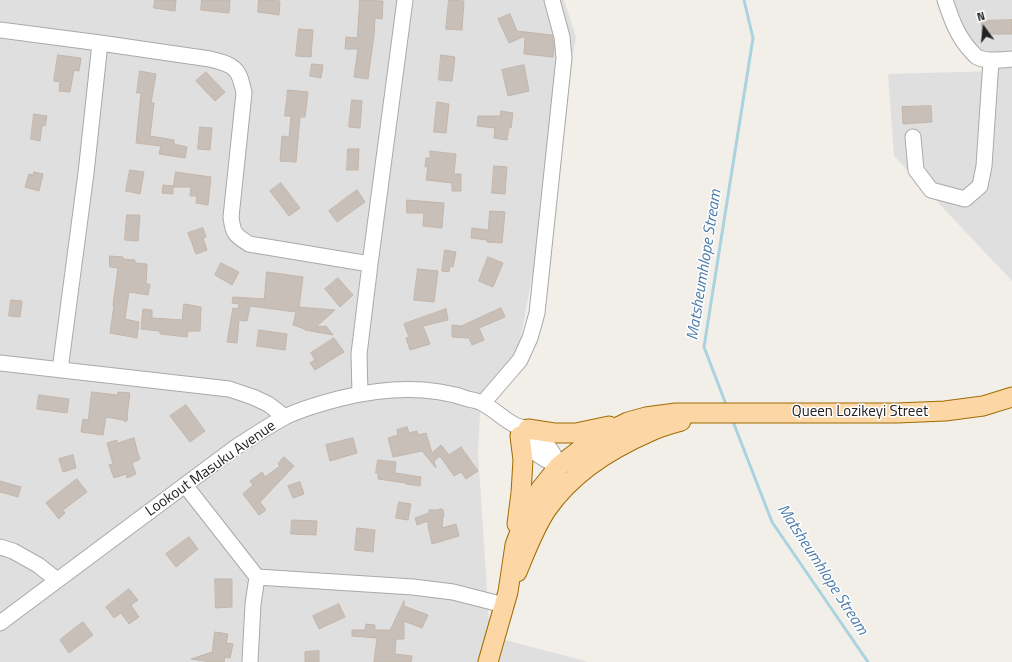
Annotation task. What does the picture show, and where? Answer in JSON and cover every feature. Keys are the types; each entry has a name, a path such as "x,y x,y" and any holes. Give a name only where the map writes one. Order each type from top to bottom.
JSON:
{"main road":[{"name":"Queen Lozikeyi Street","path":"488,662 506,599 515,545 527,513 540,490 558,466 604,434 628,422 646,417 676,413 897,413 945,411 983,406 1012,397"},
{"name":"Queen Lozikeyi Street","path":"506,599 536,530 547,509 579,473 615,449 649,431 707,412"},
{"path":"515,545 522,486 523,460 521,430 576,433 628,422"}],"street":[{"path":"360,394 359,354 405,0"},
{"path":"483,404 520,360 530,338 537,313 564,58 562,36 552,0"},
{"path":"945,0 959,36 977,57 991,60 1012,59"},
{"path":"0,30 210,59 224,62 236,69 241,78 244,93 231,217 232,228 235,233 239,238 249,244 370,264"},
{"path":"60,370 86,173 100,43"},
{"path":"913,137 916,170 932,190 965,200 980,186 984,166 991,60"},
{"path":"0,363 229,389 254,397 268,404 285,417"},
{"name":"Lookout Masuku Avenue","path":"0,623 261,430 285,417 329,401 360,394 389,390 413,389 444,392 462,397 483,404 521,430 541,439 549,447 558,466"},
{"path":"547,509 558,475 558,466 598,460"},
{"path":"185,485 257,577 253,604 250,662"},
{"path":"0,546 13,551 38,565 57,580"},
{"path":"257,577 413,587 506,599"}],"shaded area":[{"path":"0,0 564,0 576,37 517,358 481,399 478,452 490,636 589,662 0,662"},
{"path":"948,0 1012,0 1012,281 894,156 888,74 992,71 978,56"}],"building":[{"path":"155,0 176,0 175,11 154,8"},
{"path":"202,0 230,0 229,13 201,10"},
{"path":"259,0 280,1 279,15 258,12"},
{"path":"360,0 383,1 382,19 375,18 368,79 354,77 358,49 345,49 346,37 357,38"},
{"path":"449,0 464,1 462,30 446,29"},
{"path":"510,14 517,31 552,35 554,47 553,57 524,54 525,36 509,43 498,19"},
{"path":"1012,20 1012,34 982,34 981,21"},
{"path":"299,29 313,30 311,57 296,56"},
{"path":"58,55 81,58 79,71 74,70 70,92 59,91 60,82 54,81"},
{"path":"441,55 455,57 452,81 439,80"},
{"path":"312,64 323,65 321,78 310,76"},
{"path":"524,65 529,91 508,96 502,70"},
{"path":"140,71 156,74 151,103 154,103 150,136 174,140 174,144 187,147 185,158 159,154 161,146 136,143 141,93 137,93"},
{"path":"206,72 225,92 215,101 196,81"},
{"path":"288,90 308,92 305,117 300,117 296,162 280,161 282,136 289,137 291,116 285,116"},
{"path":"352,100 362,101 360,128 349,127"},
{"path":"437,102 449,104 446,133 434,132"},
{"path":"931,106 932,122 903,124 902,107"},
{"path":"501,111 513,113 511,128 509,127 507,140 494,138 495,128 477,126 478,116 500,116"},
{"path":"34,114 47,116 45,126 42,125 40,141 31,139"},
{"path":"200,127 212,128 210,150 198,149"},
{"path":"348,149 359,149 358,170 347,170"},
{"path":"430,151 456,154 454,174 461,174 461,191 452,191 452,183 426,180 428,167 425,167 426,158 430,158"},
{"path":"494,166 507,167 505,194 492,193"},
{"path":"130,170 144,172 140,194 126,191"},
{"path":"34,172 43,174 39,191 25,187 29,174 34,175"},
{"path":"176,172 211,177 208,205 196,203 197,196 190,196 191,187 173,187 173,194 162,193 163,185 173,186"},
{"path":"281,183 300,208 289,216 270,191"},
{"path":"357,190 365,202 337,222 329,211"},
{"path":"407,200 444,203 442,228 423,226 424,213 407,213"},
{"path":"490,211 505,212 502,243 487,242 487,240 471,238 472,228 488,230"},
{"path":"127,215 140,215 138,241 125,240"},
{"path":"203,228 206,237 203,238 207,250 196,254 188,233"},
{"path":"445,250 456,252 453,267 450,266 449,272 442,271"},
{"path":"110,256 123,257 123,259 135,260 135,263 147,264 146,284 150,284 148,295 129,292 125,319 139,322 137,338 110,333 118,268 110,267"},
{"path":"488,257 503,263 493,287 479,281"},
{"path":"221,263 239,272 232,285 215,275"},
{"path":"418,269 438,271 434,302 414,300"},
{"path":"267,272 303,277 299,307 335,310 316,327 326,326 333,335 305,330 293,325 296,312 250,306 247,321 239,320 237,343 227,342 233,308 238,309 239,304 232,303 233,297 264,299"},
{"path":"338,278 353,295 340,307 325,289"},
{"path":"11,300 22,301 20,317 9,316"},
{"path":"184,304 201,307 200,331 188,331 187,337 160,334 160,331 141,329 143,309 152,310 152,318 182,320"},
{"path":"501,308 505,317 479,328 484,340 472,345 469,338 452,337 452,325 461,326"},
{"path":"446,309 448,320 423,326 430,344 410,350 406,338 409,337 404,324"},
{"path":"259,330 287,334 285,350 257,346"},
{"path":"334,338 344,352 315,370 310,363 315,360 311,353"},
{"path":"92,392 117,395 118,392 130,393 127,416 128,420 126,420 126,422 123,420 106,417 103,435 81,432 83,419 88,420"},
{"path":"39,395 69,399 67,413 37,409"},
{"path":"186,405 205,431 190,442 170,416"},
{"path":"407,427 409,433 417,431 418,435 426,433 432,453 441,445 449,455 461,447 478,471 466,479 461,472 454,476 440,456 434,461 436,468 422,451 393,457 388,438 398,435 397,430"},
{"path":"134,438 140,459 132,463 136,474 127,478 126,474 114,478 109,465 113,464 107,443 117,440 117,443"},
{"path":"353,438 357,453 330,461 326,445"},
{"path":"73,455 76,468 63,472 59,459"},
{"path":"284,457 294,466 260,502 266,510 259,515 243,494 253,485 250,481 262,472 265,477 280,466 278,464"},
{"path":"378,460 396,462 395,473 421,477 420,486 378,479 378,473 376,473"},
{"path":"77,479 87,492 63,510 65,513 59,519 46,503"},
{"path":"0,481 21,487 18,497 0,492"},
{"path":"300,482 304,494 293,498 288,486"},
{"path":"399,502 411,504 408,520 396,518"},
{"path":"442,509 444,516 442,528 456,524 459,536 432,544 428,521 417,525 415,518 429,513 429,510"},
{"path":"292,520 317,521 316,535 291,534"},
{"path":"357,528 375,530 373,552 355,550"},
{"path":"189,537 198,549 176,567 166,554"},
{"path":"215,579 232,579 232,607 216,608"},
{"path":"129,589 138,600 131,605 139,617 129,624 121,613 114,618 106,607"},
{"path":"404,601 404,606 428,615 422,628 404,621 404,639 396,639 395,654 412,656 411,662 374,662 377,638 352,636 352,630 365,630 366,624 375,625 375,630 390,630"},
{"path":"339,604 345,617 319,629 313,616"},
{"path":"83,622 93,635 69,653 60,640"},
{"path":"215,632 228,634 226,643 233,644 230,658 225,657 224,662 191,659 212,652"},
{"path":"319,651 319,662 305,662 305,652"}],"waterway":[{"name":"Matsheumhlope Stream","path":"727,407 704,347 753,38 744,0"},
{"name":"Matsheumhlope Stream","path":"732,419 772,522 868,662"}]}
